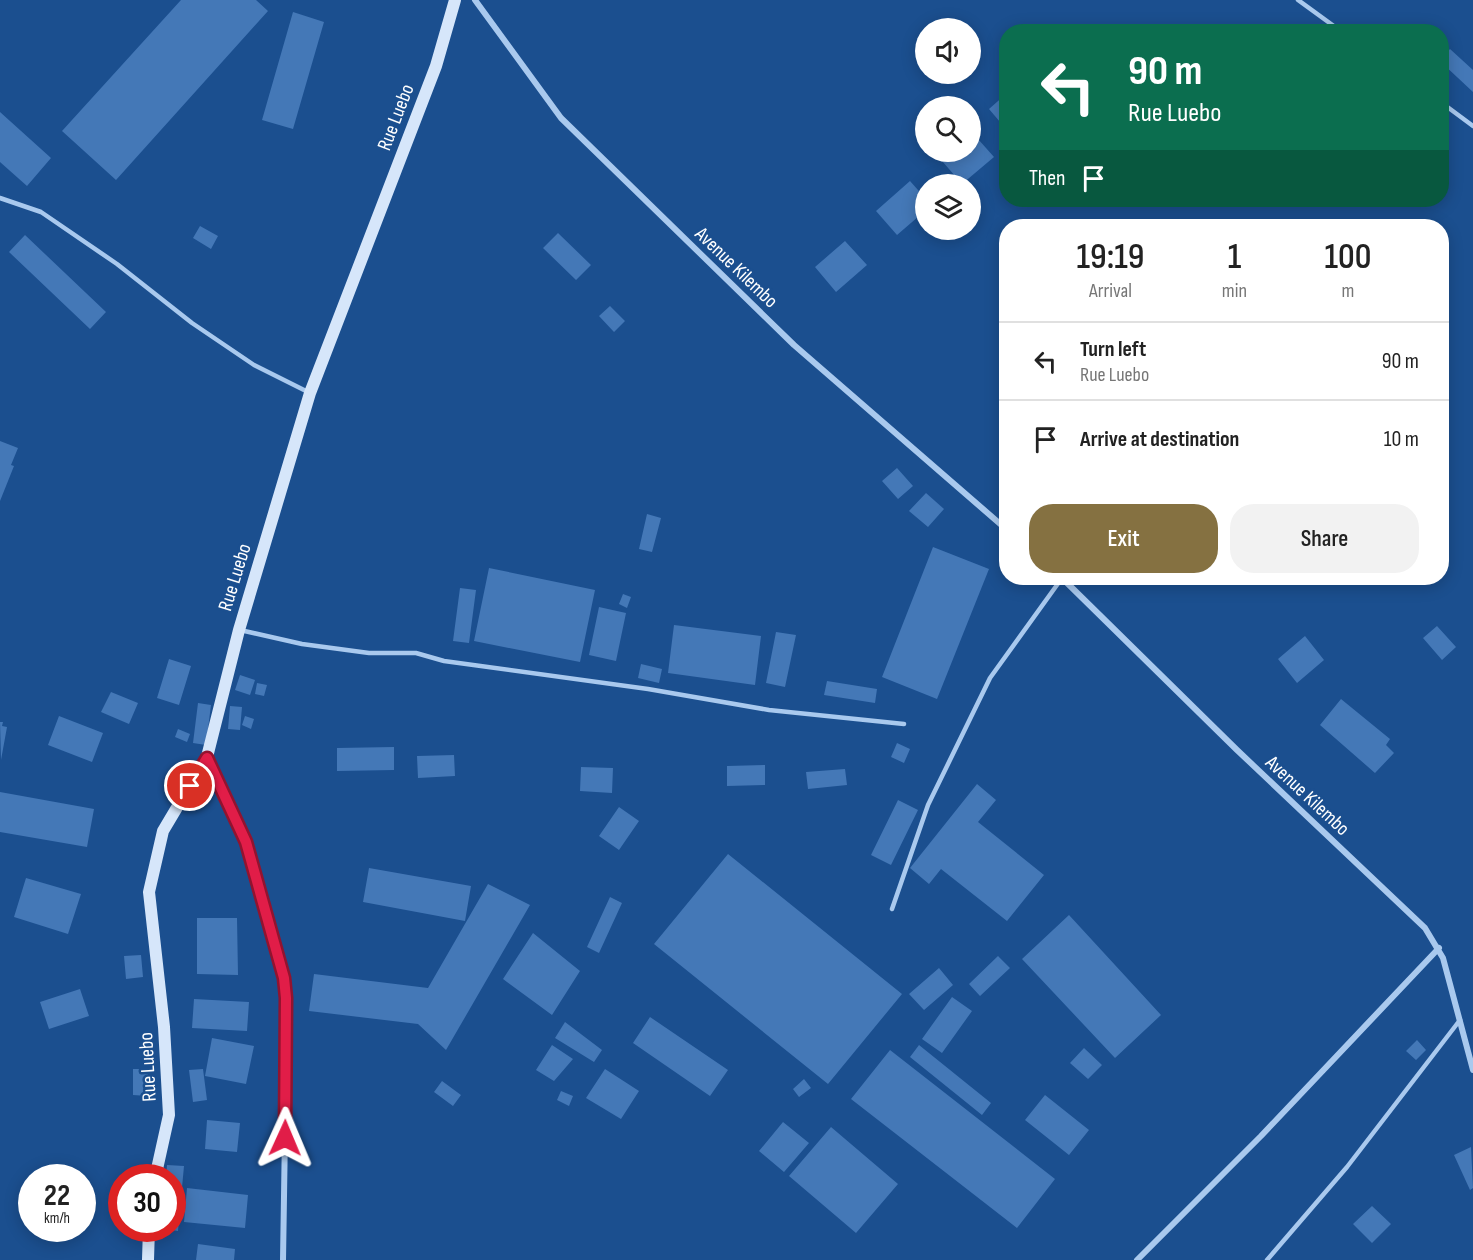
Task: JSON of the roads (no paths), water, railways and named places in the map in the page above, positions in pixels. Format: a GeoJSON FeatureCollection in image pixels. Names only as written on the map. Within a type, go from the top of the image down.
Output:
{"type":"FeatureCollection","features":[{"type":"Feature","properties":{"kind":"street","name":"Rue Luebo"},"geometry":{"type":"LineString","coordinates":[[158,1164],[169,1115],[164,1027],[149,892],[163,831],[207,758],[239,630],[310,393],[436,66],[455,0]]}},
{"type":"Feature","properties":{"kind":"street","name":"Avenue Kilembo"},"geometry":{"type":"LineString","coordinates":[[475,0],[561,118],[794,345],[999,523]]}},
{"type":"Feature","properties":{"kind":"street","name":"Avenue Kilembo"},"geometry":{"type":"LineString","coordinates":[[1069,585],[1237,750],[1425,928],[1439,948],[1447,970],[1473,1070]]}},
{"type":"Feature","properties":{"kind":"street"},"geometry":{"type":"LineString","coordinates":[[207,758],[246,842],[284,978],[286,1069],[283,1260]]}},
{"type":"Feature","properties":{"kind":"street"},"geometry":{"type":"LineString","coordinates":[[1137,1260],[1261,1136],[1439,948]]}},
{"type":"Feature","properties":{"kind":"street"},"geometry":{"type":"LineString","coordinates":[[148,1260],[149,1242]]}},
{"type":"Feature","properties":{"kind":"lane"},"geometry":{"type":"LineString","coordinates":[[1298,0],[1331,24]]}},
{"type":"Feature","properties":{"kind":"lane"},"geometry":{"type":"LineString","coordinates":[[1449,108],[1473,126]]}},
{"type":"Feature","properties":{"kind":"lane"},"geometry":{"type":"LineString","coordinates":[[0,198],[41,212],[117,264],[192,323],[254,365],[310,393]]}},
{"type":"Feature","properties":{"kind":"lane"},"geometry":{"type":"LineString","coordinates":[[892,909],[928,805],[990,678],[1057,585]]}},
{"type":"Feature","properties":{"kind":"lane"},"geometry":{"type":"LineString","coordinates":[[239,630],[302,644],[369,653],[416,652],[466,665],[648,689],[769,710],[904,724]]}},
{"type":"Feature","properties":{"kind":"lane"},"geometry":{"type":"LineString","coordinates":[[1267,1260],[1347,1167],[1460,1020]]}}]}
